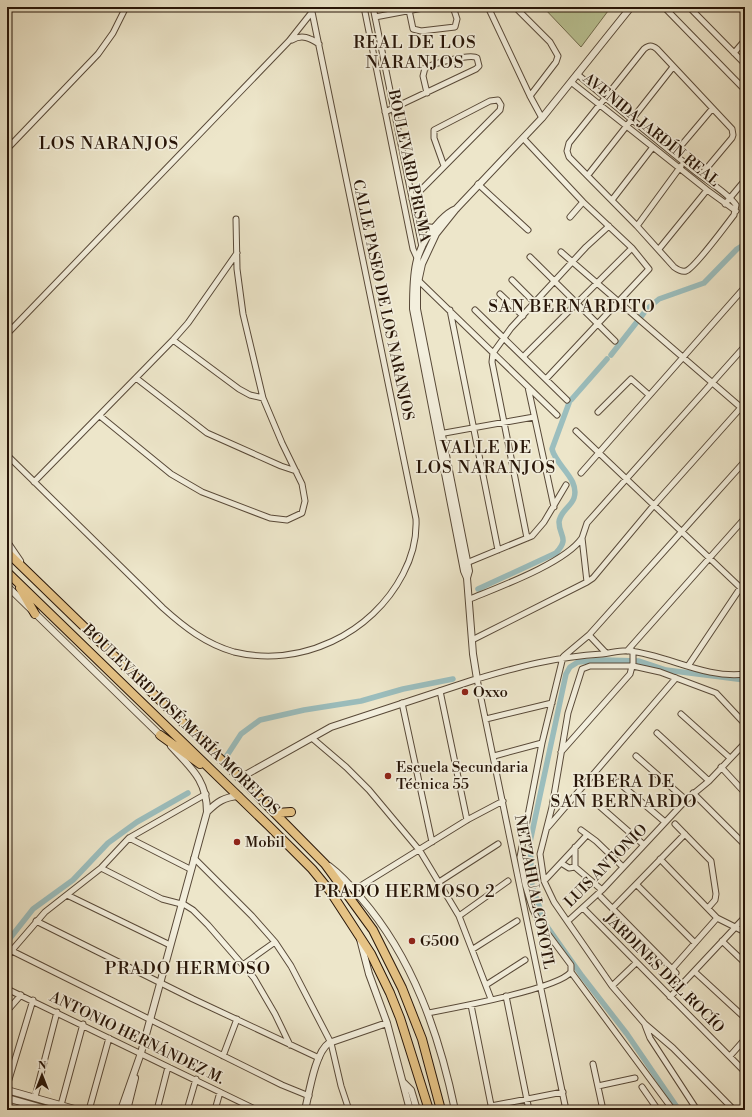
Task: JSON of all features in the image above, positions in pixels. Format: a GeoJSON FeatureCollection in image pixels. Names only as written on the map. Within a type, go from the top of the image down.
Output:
{"type":"FeatureCollection","features":[{"type":"Feature","properties":{"kind":"main road","name":"BOULEVARD JOSÉ MARÍA MORELOS"},"geometry":{"type":"LineString","coordinates":[[7,552],[276,813],[325,864],[373,930],[402,988],[422,1039],[441,1110]]}},
{"type":"Feature","properties":{"kind":"main road","name":"BOULEVARD JOSÉ MARÍA MORELOS"},"geometry":{"type":"LineString","coordinates":[[7,572],[223,781],[320,879],[344,911],[378,967],[400,1018],[429,1110]]}},
{"type":"Feature","properties":{"kind":"main road"},"geometry":{"type":"LineString","coordinates":[[14,579],[35,614]]}},
{"type":"Feature","properties":{"kind":"main road"},"geometry":{"type":"LineString","coordinates":[[160,735],[223,781]]}},
{"type":"Feature","properties":{"kind":"main road"},"geometry":{"type":"LineString","coordinates":[[276,813],[291,812]]}},
{"type":"Feature","properties":{"kind":"street"},"geometry":{"type":"LineString","coordinates":[[7,149],[98,54],[113,33],[126,7]]}},
{"type":"Feature","properties":{"kind":"street","name":"BOULEVARD PRISMA"},"geometry":{"type":"LineString","coordinates":[[364,7],[412,249],[422,264],[418,280],[417,309],[439,434]]}},
{"type":"Feature","properties":{"kind":"street","name":"BOULEVARD PRISMA"},"geometry":{"type":"LineString","coordinates":[[373,7],[418,222],[421,245],[425,254]]}},
{"type":"Feature","properties":{"kind":"street"},"geometry":{"type":"LineString","coordinates":[[375,17],[428,7]]}},
{"type":"Feature","properties":{"kind":"street"},"geometry":{"type":"LineString","coordinates":[[409,10],[413,29],[421,31],[454,27],[457,19],[453,7]]}},
{"type":"Feature","properties":{"kind":"street"},"geometry":{"type":"LineString","coordinates":[[488,7],[542,118]]}},
{"type":"Feature","properties":{"kind":"street"},"geometry":{"type":"LineString","coordinates":[[515,7],[550,42],[558,56],[556,62],[530,96]]}},
{"type":"Feature","properties":{"kind":"street"},"geometry":{"type":"LineString","coordinates":[[422,264],[425,254],[432,241],[456,209],[542,118],[631,7]]}},
{"type":"Feature","properties":{"kind":"street"},"geometry":{"type":"LineString","coordinates":[[664,7],[745,90]]}},
{"type":"Feature","properties":{"kind":"street"},"geometry":{"type":"LineString","coordinates":[[689,7],[745,64]]}},
{"type":"Feature","properties":{"kind":"street"},"geometry":{"type":"LineString","coordinates":[[7,334],[289,41],[312,9]]}},
{"type":"Feature","properties":{"kind":"street","name":"CALLE PASEO DE LOS NARANJOS"},"geometry":{"type":"LineString","coordinates":[[7,455],[184,626],[217,646],[235,652],[276,655],[297,653],[315,649],[356,629],[372,617],[387,600],[399,582],[415,546],[416,520],[329,101],[312,9]]}},
{"type":"Feature","properties":{"kind":"street"},"geometry":{"type":"LineString","coordinates":[[289,41],[297,37],[306,37],[319,44]]}},
{"type":"Feature","properties":{"kind":"street"},"geometry":{"type":"LineString","coordinates":[[734,53],[745,40]]}},
{"type":"Feature","properties":{"kind":"street"},"geometry":{"type":"LineString","coordinates":[[700,176],[733,134],[732,129],[657,49],[648,46],[569,143],[566,151],[569,156],[637,226],[674,267],[681,271],[685,271],[694,265],[736,209]]}},
{"type":"Feature","properties":{"kind":"street"},"geometry":{"type":"LineString","coordinates":[[385,112],[427,94],[476,70],[480,66],[477,58],[471,56],[425,68],[423,76],[427,94]]}},
{"type":"Feature","properties":{"kind":"street"},"geometry":{"type":"LineString","coordinates":[[588,175],[673,67]]}},
{"type":"Feature","properties":{"kind":"street","name":"AVENIDA JARDÍN REAL"},"geometry":{"type":"LineString","coordinates":[[577,74],[700,176],[730,198],[736,209]]}},
{"type":"Feature","properties":{"kind":"street","name":"AVENIDA JARDÍN REAL"},"geometry":{"type":"LineString","coordinates":[[571,82],[725,204],[736,209]]}},
{"type":"Feature","properties":{"kind":"street"},"geometry":{"type":"LineString","coordinates":[[412,199],[500,110],[501,105],[498,100],[490,101],[434,130],[434,138],[444,166]]}},
{"type":"Feature","properties":{"kind":"street"},"geometry":{"type":"LineString","coordinates":[[674,154],[712,109]]}},
{"type":"Feature","properties":{"kind":"street"},"geometry":{"type":"LineString","coordinates":[[523,138],[583,202],[632,248],[649,269],[546,379]]}},
{"type":"Feature","properties":{"kind":"street"},"geometry":{"type":"LineString","coordinates":[[612,200],[653,146]]}},
{"type":"Feature","properties":{"kind":"street"},"geometry":{"type":"LineString","coordinates":[[637,226],[684,162]]}},
{"type":"Feature","properties":{"kind":"street"},"geometry":{"type":"LineString","coordinates":[[725,204],[745,180]]}},
{"type":"Feature","properties":{"kind":"street"},"geometry":{"type":"LineString","coordinates":[[478,184],[528,230]]}},
{"type":"Feature","properties":{"kind":"street"},"geometry":{"type":"LineString","coordinates":[[659,250],[707,190]]}},
{"type":"Feature","properties":{"kind":"street"},"geometry":{"type":"LineString","coordinates":[[570,218],[583,202]]}},
{"type":"Feature","properties":{"kind":"street"},"geometry":{"type":"LineString","coordinates":[[417,258],[421,245],[434,228],[450,211],[456,209]]}},
{"type":"Feature","properties":{"kind":"street"},"geometry":{"type":"LineString","coordinates":[[100,416],[171,474],[186,483],[270,518],[287,520],[302,513],[306,501],[302,484],[282,443],[263,398],[239,295],[236,219]]}},
{"type":"Feature","properties":{"kind":"street"},"geometry":{"type":"LineString","coordinates":[[418,222],[425,227],[434,228]]}},
{"type":"Feature","properties":{"kind":"street"},"geometry":{"type":"LineString","coordinates":[[527,538],[492,362],[493,353],[504,337],[523,316],[573,264],[586,248],[609,226]]}},
{"type":"Feature","properties":{"kind":"street"},"geometry":{"type":"LineString","coordinates":[[523,357],[632,248]]}},
{"type":"Feature","properties":{"kind":"street"},"geometry":{"type":"LineString","coordinates":[[472,640],[587,582],[654,505],[744,408],[596,284],[561,252]]}},
{"type":"Feature","properties":{"kind":"street"},"geometry":{"type":"LineString","coordinates":[[34,482],[173,340],[188,322],[237,253]]}},
{"type":"Feature","properties":{"kind":"street"},"geometry":{"type":"LineString","coordinates":[[530,257],[614,341]]}},
{"type":"Feature","properties":{"kind":"street","name":"BOULEVARD PRISMA"},"geometry":{"type":"LineString","coordinates":[[417,258],[412,309],[465,564],[470,599],[472,640],[477,679]]}},
{"type":"Feature","properties":{"kind":"street"},"geometry":{"type":"LineString","coordinates":[[418,280],[557,415]]}},
{"type":"Feature","properties":{"kind":"street"},"geometry":{"type":"LineString","coordinates":[[512,280],[535,303]]}},
{"type":"Feature","properties":{"kind":"street"},"geometry":{"type":"LineString","coordinates":[[581,473],[745,287]]}},
{"type":"Feature","properties":{"kind":"street"},"geometry":{"type":"LineString","coordinates":[[500,294],[523,316]]}},
{"type":"Feature","properties":{"kind":"street"},"geometry":{"type":"LineString","coordinates":[[450,310],[472,427],[498,550]]}},
{"type":"Feature","properties":{"kind":"street"},"geometry":{"type":"LineString","coordinates":[[476,310],[567,400]]}},
{"type":"Feature","properties":{"kind":"street"},"geometry":{"type":"LineString","coordinates":[[173,340],[228,382],[250,395],[263,398]]}},
{"type":"Feature","properties":{"kind":"street"},"geometry":{"type":"LineString","coordinates":[[470,599],[560,557],[577,546],[582,538],[586,523],[745,346]]}},
{"type":"Feature","properties":{"kind":"street"},"geometry":{"type":"LineString","coordinates":[[136,378],[207,432],[280,466],[296,471]]}},
{"type":"Feature","properties":{"kind":"street"},"geometry":{"type":"LineString","coordinates":[[598,412],[631,379],[649,395]]}},
{"type":"Feature","properties":{"kind":"street"},"geometry":{"type":"LineString","coordinates":[[528,387],[554,507]]}},
{"type":"Feature","properties":{"kind":"street"},"geometry":{"type":"LineString","coordinates":[[439,434],[534,416]]}},
{"type":"Feature","properties":{"kind":"street"},"geometry":{"type":"LineString","coordinates":[[576,431],[627,478],[681,533],[745,592]]}},
{"type":"Feature","properties":{"kind":"street"},"geometry":{"type":"LineString","coordinates":[[673,1110],[571,972],[571,965],[539,922],[533,910],[521,866],[523,838],[542,744],[563,657],[590,635],[745,461]]}},
{"type":"Feature","properties":{"kind":"street"},"geometry":{"type":"LineString","coordinates":[[465,564],[527,538],[540,528],[566,485]]}},
{"type":"Feature","properties":{"kind":"street"},"geometry":{"type":"LineString","coordinates":[[627,650],[745,518]]}},
{"type":"Feature","properties":{"kind":"street"},"geometry":{"type":"LineString","coordinates":[[582,538],[587,582]]}},
{"type":"Feature","properties":{"kind":"street"},"geometry":{"type":"LineString","coordinates":[[7,542],[25,569]]}},
{"type":"Feature","properties":{"kind":"street"},"geometry":{"type":"LineString","coordinates":[[688,666],[745,581]]}},
{"type":"Feature","properties":{"kind":"street","name":"BOULEVARD JOSÉ MARÍA MORELOS"},"geometry":{"type":"LineString","coordinates":[[7,586],[193,769],[206,794],[206,812],[135,1072]]}},
{"type":"Feature","properties":{"kind":"street"},"geometry":{"type":"LineString","coordinates":[[590,635],[606,653]]}},
{"type":"Feature","properties":{"kind":"street"},"geometry":{"type":"LineString","coordinates":[[240,778],[312,738],[352,719],[477,679],[518,667],[563,657],[627,650],[725,674],[745,674]]}},
{"type":"Feature","properties":{"kind":"street"},"geometry":{"type":"LineString","coordinates":[[561,753],[623,683],[632,666],[633,651]]}},
{"type":"Feature","properties":{"kind":"street"},"geometry":{"type":"LineString","coordinates":[[734,1110],[668,1044],[645,1024],[612,986],[568,920],[554,902],[544,880],[540,854],[547,828],[568,713],[582,669],[590,666],[632,666],[644,668],[702,686],[716,693],[745,724]]}},
{"type":"Feature","properties":{"kind":"street"},"geometry":{"type":"LineString","coordinates":[[547,828],[676,678]]}},
{"type":"Feature","properties":{"kind":"street","name":"NETZAHUALCOYOTL"},"geometry":{"type":"LineString","coordinates":[[477,679],[566,1110]]}},
{"type":"Feature","properties":{"kind":"street"},"geometry":{"type":"LineString","coordinates":[[440,691],[467,820]]}},
{"type":"Feature","properties":{"kind":"street"},"geometry":{"type":"LineString","coordinates":[[402,703],[432,842]]}},
{"type":"Feature","properties":{"kind":"street"},"geometry":{"type":"LineString","coordinates":[[486,719],[552,703]]}},
{"type":"Feature","properties":{"kind":"street"},"geometry":{"type":"LineString","coordinates":[[681,714],[730,758]]}},
{"type":"Feature","properties":{"kind":"street"},"geometry":{"type":"LineString","coordinates":[[657,733],[708,781]]}},
{"type":"Feature","properties":{"kind":"street"},"geometry":{"type":"LineString","coordinates":[[312,738],[346,767],[369,790],[420,851],[460,916],[491,999]]}},
{"type":"Feature","properties":{"kind":"street","name":"LUIS ANTONIO"},"geometry":{"type":"LineString","coordinates":[[568,920],[602,890],[686,800],[708,781],[745,743]]}},
{"type":"Feature","properties":{"kind":"street"},"geometry":{"type":"LineString","coordinates":[[494,756],[542,744]]}},
{"type":"Feature","properties":{"kind":"street"},"geometry":{"type":"LineString","coordinates":[[636,756],[686,800]]}},
{"type":"Feature","properties":{"kind":"street"},"geometry":{"type":"LineString","coordinates":[[721,767],[745,793]]}},
{"type":"Feature","properties":{"kind":"street"},"geometry":{"type":"LineString","coordinates":[[618,782],[665,822]]}},
{"type":"Feature","properties":{"kind":"street"},"geometry":{"type":"LineString","coordinates":[[693,793],[745,845]]}},
{"type":"Feature","properties":{"kind":"street"},"geometry":{"type":"LineString","coordinates":[[7,956],[36,921],[101,868],[129,838],[206,794]]}},
{"type":"Feature","properties":{"kind":"street"},"geometry":{"type":"LineString","coordinates":[[206,812],[217,802],[226,797],[238,796]]}},
{"type":"Feature","properties":{"kind":"street"},"geometry":{"type":"LineString","coordinates":[[354,890],[420,851],[467,820],[503,801]]}},
{"type":"Feature","properties":{"kind":"street"},"geometry":{"type":"LineString","coordinates":[[596,803],[644,845]]}},
{"type":"Feature","properties":{"kind":"street"},"geometry":{"type":"LineString","coordinates":[[676,824],[708,856],[713,865],[716,894],[715,900],[708,908]]}},
{"type":"Feature","properties":{"kind":"street"},"geometry":{"type":"LineString","coordinates":[[581,830],[623,867]]}},
{"type":"Feature","properties":{"kind":"street"},"geometry":{"type":"LineString","coordinates":[[613,908],[685,834]]}},
{"type":"Feature","properties":{"kind":"street"},"geometry":{"type":"LineString","coordinates":[[544,880],[588,835]]}},
{"type":"Feature","properties":{"kind":"street"},"geometry":{"type":"LineString","coordinates":[[129,838],[190,869]]}},
{"type":"Feature","properties":{"kind":"street"},"geometry":{"type":"LineString","coordinates":[[440,882],[498,844]]}},
{"type":"Feature","properties":{"kind":"street"},"geometry":{"type":"LineString","coordinates":[[575,847],[575,867],[602,890]]}},
{"type":"Feature","properties":{"kind":"street"},"geometry":{"type":"LineString","coordinates":[[194,858],[226,889],[275,942],[301,983],[331,1043],[341,1086],[349,1110]]}},
{"type":"Feature","properties":{"kind":"street"},"geometry":{"type":"LineString","coordinates":[[660,859],[717,918],[726,924],[735,926],[745,932]]}},
{"type":"Feature","properties":{"kind":"street"},"geometry":{"type":"LineString","coordinates":[[562,863],[569,868],[575,867]]}},
{"type":"Feature","properties":{"kind":"street"},"geometry":{"type":"LineString","coordinates":[[325,864],[339,874],[387,930],[404,960],[428,1013],[447,1074],[455,1110]]}},
{"type":"Feature","properties":{"kind":"street"},"geometry":{"type":"LineString","coordinates":[[101,868],[162,899],[193,910],[244,964],[264,995],[290,1045]]}},
{"type":"Feature","properties":{"kind":"street"},"geometry":{"type":"LineString","coordinates":[[460,916],[508,881]]}},
{"type":"Feature","properties":{"kind":"street"},"geometry":{"type":"LineString","coordinates":[[637,885],[695,943]]}},
{"type":"Feature","properties":{"kind":"street"},"geometry":{"type":"LineString","coordinates":[[67,895],[170,945]]}},
{"type":"Feature","properties":{"kind":"street"},"geometry":{"type":"LineString","coordinates":[[601,897],[676,973]]}},
{"type":"Feature","properties":{"kind":"street","name":"JARDINES DEL ROCÍO"},"geometry":{"type":"LineString","coordinates":[[583,908],[745,1072]]}},
{"type":"Feature","properties":{"kind":"street"},"geometry":{"type":"LineString","coordinates":[[670,997],[745,917]]}},
{"type":"Feature","properties":{"kind":"street"},"geometry":{"type":"LineString","coordinates":[[672,969],[717,918]]}},
{"type":"Feature","properties":{"kind":"street"},"geometry":{"type":"LineString","coordinates":[[36,921],[159,982],[319,1058]]}},
{"type":"Feature","properties":{"kind":"street"},"geometry":{"type":"LineString","coordinates":[[473,949],[517,922]]}},
{"type":"Feature","properties":{"kind":"street"},"geometry":{"type":"LineString","coordinates":[[359,936],[369,974],[387,1023],[410,1110]]}},
{"type":"Feature","properties":{"kind":"street"},"geometry":{"type":"LineString","coordinates":[[722,941],[745,963]]}},
{"type":"Feature","properties":{"kind":"street"},"geometry":{"type":"LineString","coordinates":[[244,964],[275,942]]}},
{"type":"Feature","properties":{"kind":"street"},"geometry":{"type":"LineString","coordinates":[[12,951],[282,1085],[309,1096]]}},
{"type":"Feature","properties":{"kind":"street"},"geometry":{"type":"LineString","coordinates":[[486,985],[525,960]]}},
{"type":"Feature","properties":{"kind":"street"},"geometry":{"type":"LineString","coordinates":[[612,986],[636,963]]}},
{"type":"Feature","properties":{"kind":"street"},"geometry":{"type":"LineString","coordinates":[[428,1013],[471,1005],[540,988],[571,972]]}},
{"type":"Feature","properties":{"kind":"street"},"geometry":{"type":"LineString","coordinates":[[695,972],[745,1018]]}},
{"type":"Feature","properties":{"kind":"street","name":"ANTONIO HERNÁNDEZ M."},"geometry":{"type":"LineString","coordinates":[[7,989],[83,1024],[196,1080],[220,1092],[246,1108],[257,1110]]}},
{"type":"Feature","properties":{"kind":"street"},"geometry":{"type":"LineString","coordinates":[[7,1011],[21,995]]}},
{"type":"Feature","properties":{"kind":"street"},"geometry":{"type":"LineString","coordinates":[[506,996],[529,1110]]}},
{"type":"Feature","properties":{"kind":"street"},"geometry":{"type":"LineString","coordinates":[[7,1086],[33,1000]]}},
{"type":"Feature","properties":{"kind":"street"},"geometry":{"type":"LineString","coordinates":[[471,1005],[492,1108],[563,1092]]}},
{"type":"Feature","properties":{"kind":"street"},"geometry":{"type":"LineString","coordinates":[[35,1097],[57,1012]]}},
{"type":"Feature","properties":{"kind":"street"},"geometry":{"type":"LineString","coordinates":[[223,1056],[237,1019]]}},
{"type":"Feature","properties":{"kind":"street"},"geometry":{"type":"LineString","coordinates":[[305,1110],[319,1058],[324,1047],[331,1043],[387,1023]]}},
{"type":"Feature","properties":{"kind":"street"},"geometry":{"type":"LineString","coordinates":[[61,1105],[83,1024]]}},
{"type":"Feature","properties":{"kind":"street"},"geometry":{"type":"LineString","coordinates":[[645,1024],[650,1038],[697,1110]]}},
{"type":"Feature","properties":{"kind":"street"},"geometry":{"type":"LineString","coordinates":[[90,1110],[109,1038]]}},
{"type":"Feature","properties":{"kind":"street"},"geometry":{"type":"LineString","coordinates":[[730,1056],[745,1039]]}},
{"type":"Feature","properties":{"kind":"street"},"geometry":{"type":"LineString","coordinates":[[593,1064],[603,1110]]}},
{"type":"Feature","properties":{"kind":"street"},"geometry":{"type":"LineString","coordinates":[[157,1110],[168,1067]]}},
{"type":"Feature","properties":{"kind":"street"},"geometry":{"type":"LineString","coordinates":[[121,1110],[131,1079],[135,1072]]}},
{"type":"Feature","properties":{"kind":"street"},"geometry":{"type":"LineString","coordinates":[[128,1110],[135,1072]]}},
{"type":"Feature","properties":{"kind":"street"},"geometry":{"type":"LineString","coordinates":[[598,1086],[635,1078]]}},
{"type":"Feature","properties":{"kind":"street"},"geometry":{"type":"LineString","coordinates":[[187,1110],[196,1080]]}},
{"type":"Feature","properties":{"kind":"street"},"geometry":{"type":"LineString","coordinates":[[403,1082],[411,1090],[417,1110]]}},
{"type":"Feature","properties":{"kind":"street"},"geometry":{"type":"LineString","coordinates":[[642,1087],[655,1109]]}},
{"type":"Feature","properties":{"kind":"street"},"geometry":{"type":"LineString","coordinates":[[7,1090],[78,1110]]}},
{"type":"Feature","properties":{"kind":"street"},"geometry":{"type":"LineString","coordinates":[[215,1110],[220,1092]]}},
{"type":"Feature","properties":{"kind":"street"},"geometry":{"type":"LineString","coordinates":[[7,1098],[32,1108],[49,1110]]}},
{"type":"Feature","properties":{"kind":"green space"},"geometry":{"type":"Polygon","coordinates":[[[543,7],[604,7],[608,11],[581,47],[543,7]]]}},
{"type":"Feature","properties":{"kind":"waterway"},"geometry":{"type":"LineString","coordinates":[[611,355],[647,309],[659,299],[704,283],[737,249],[745,244]]}},
{"type":"Feature","properties":{"kind":"waterway"},"geometry":{"type":"LineString","coordinates":[[571,400],[607,359]]}},
{"type":"Feature","properties":{"kind":"waterway"},"geometry":{"type":"LineString","coordinates":[[478,589],[556,553],[562,544],[563,537],[559,527],[559,522],[561,515],[573,501],[575,491],[571,479],[554,455],[552,449],[569,403]]}},
{"type":"Feature","properties":{"kind":"waterway"},"geometry":{"type":"LineString","coordinates":[[679,1110],[627,1034],[582,976],[546,925],[532,886],[530,842],[566,674],[570,667],[578,662],[604,660],[639,661],[666,670],[745,680]]}},
{"type":"Feature","properties":{"kind":"waterway"},"geometry":{"type":"LineString","coordinates":[[226,757],[241,734],[260,720],[304,710],[361,701],[403,689],[453,679]]}},
{"type":"Feature","properties":{"kind":"waterway"},"geometry":{"type":"LineString","coordinates":[[7,942],[33,909],[73,880],[108,843],[137,822],[188,793]]}},
{"type":"Feature","properties":{"kind":"place","name":"Oxxo"},"geometry":{"type":"Point","coordinates":[465,692]}},
{"type":"Feature","properties":{"kind":"place","name":"Escuela Secundaria Técnica 55"},"geometry":{"type":"Point","coordinates":[388,776]}},
{"type":"Feature","properties":{"kind":"place","name":"Mobil"},"geometry":{"type":"Point","coordinates":[237,842]}},
{"type":"Feature","properties":{"kind":"place","name":"G500"},"geometry":{"type":"Point","coordinates":[412,941]}},
{"type":"Feature","properties":{"kind":"district","name":"REAL DE LOS NARANJOS"},"geometry":{"type":"Point","coordinates":[415,53]}},
{"type":"Feature","properties":{"kind":"district","name":"LOS NARANJOS"},"geometry":{"type":"Point","coordinates":[109,144]}},
{"type":"Feature","properties":{"kind":"district","name":"SAN BERNARDITO"},"geometry":{"type":"Point","coordinates":[572,307]}},
{"type":"Feature","properties":{"kind":"district","name":"VALLE DE LOS NARANJOS"},"geometry":{"type":"Point","coordinates":[486,458]}},
{"type":"Feature","properties":{"kind":"district","name":"RIBERA DE SAN BERNARDO"},"geometry":{"type":"Point","coordinates":[624,792]}},
{"type":"Feature","properties":{"kind":"district","name":"PRADO HERMOSO 2"},"geometry":{"type":"Point","coordinates":[405,892]}},
{"type":"Feature","properties":{"kind":"district","name":"PRADO HERMOSO"},"geometry":{"type":"Point","coordinates":[188,969]}}]}
